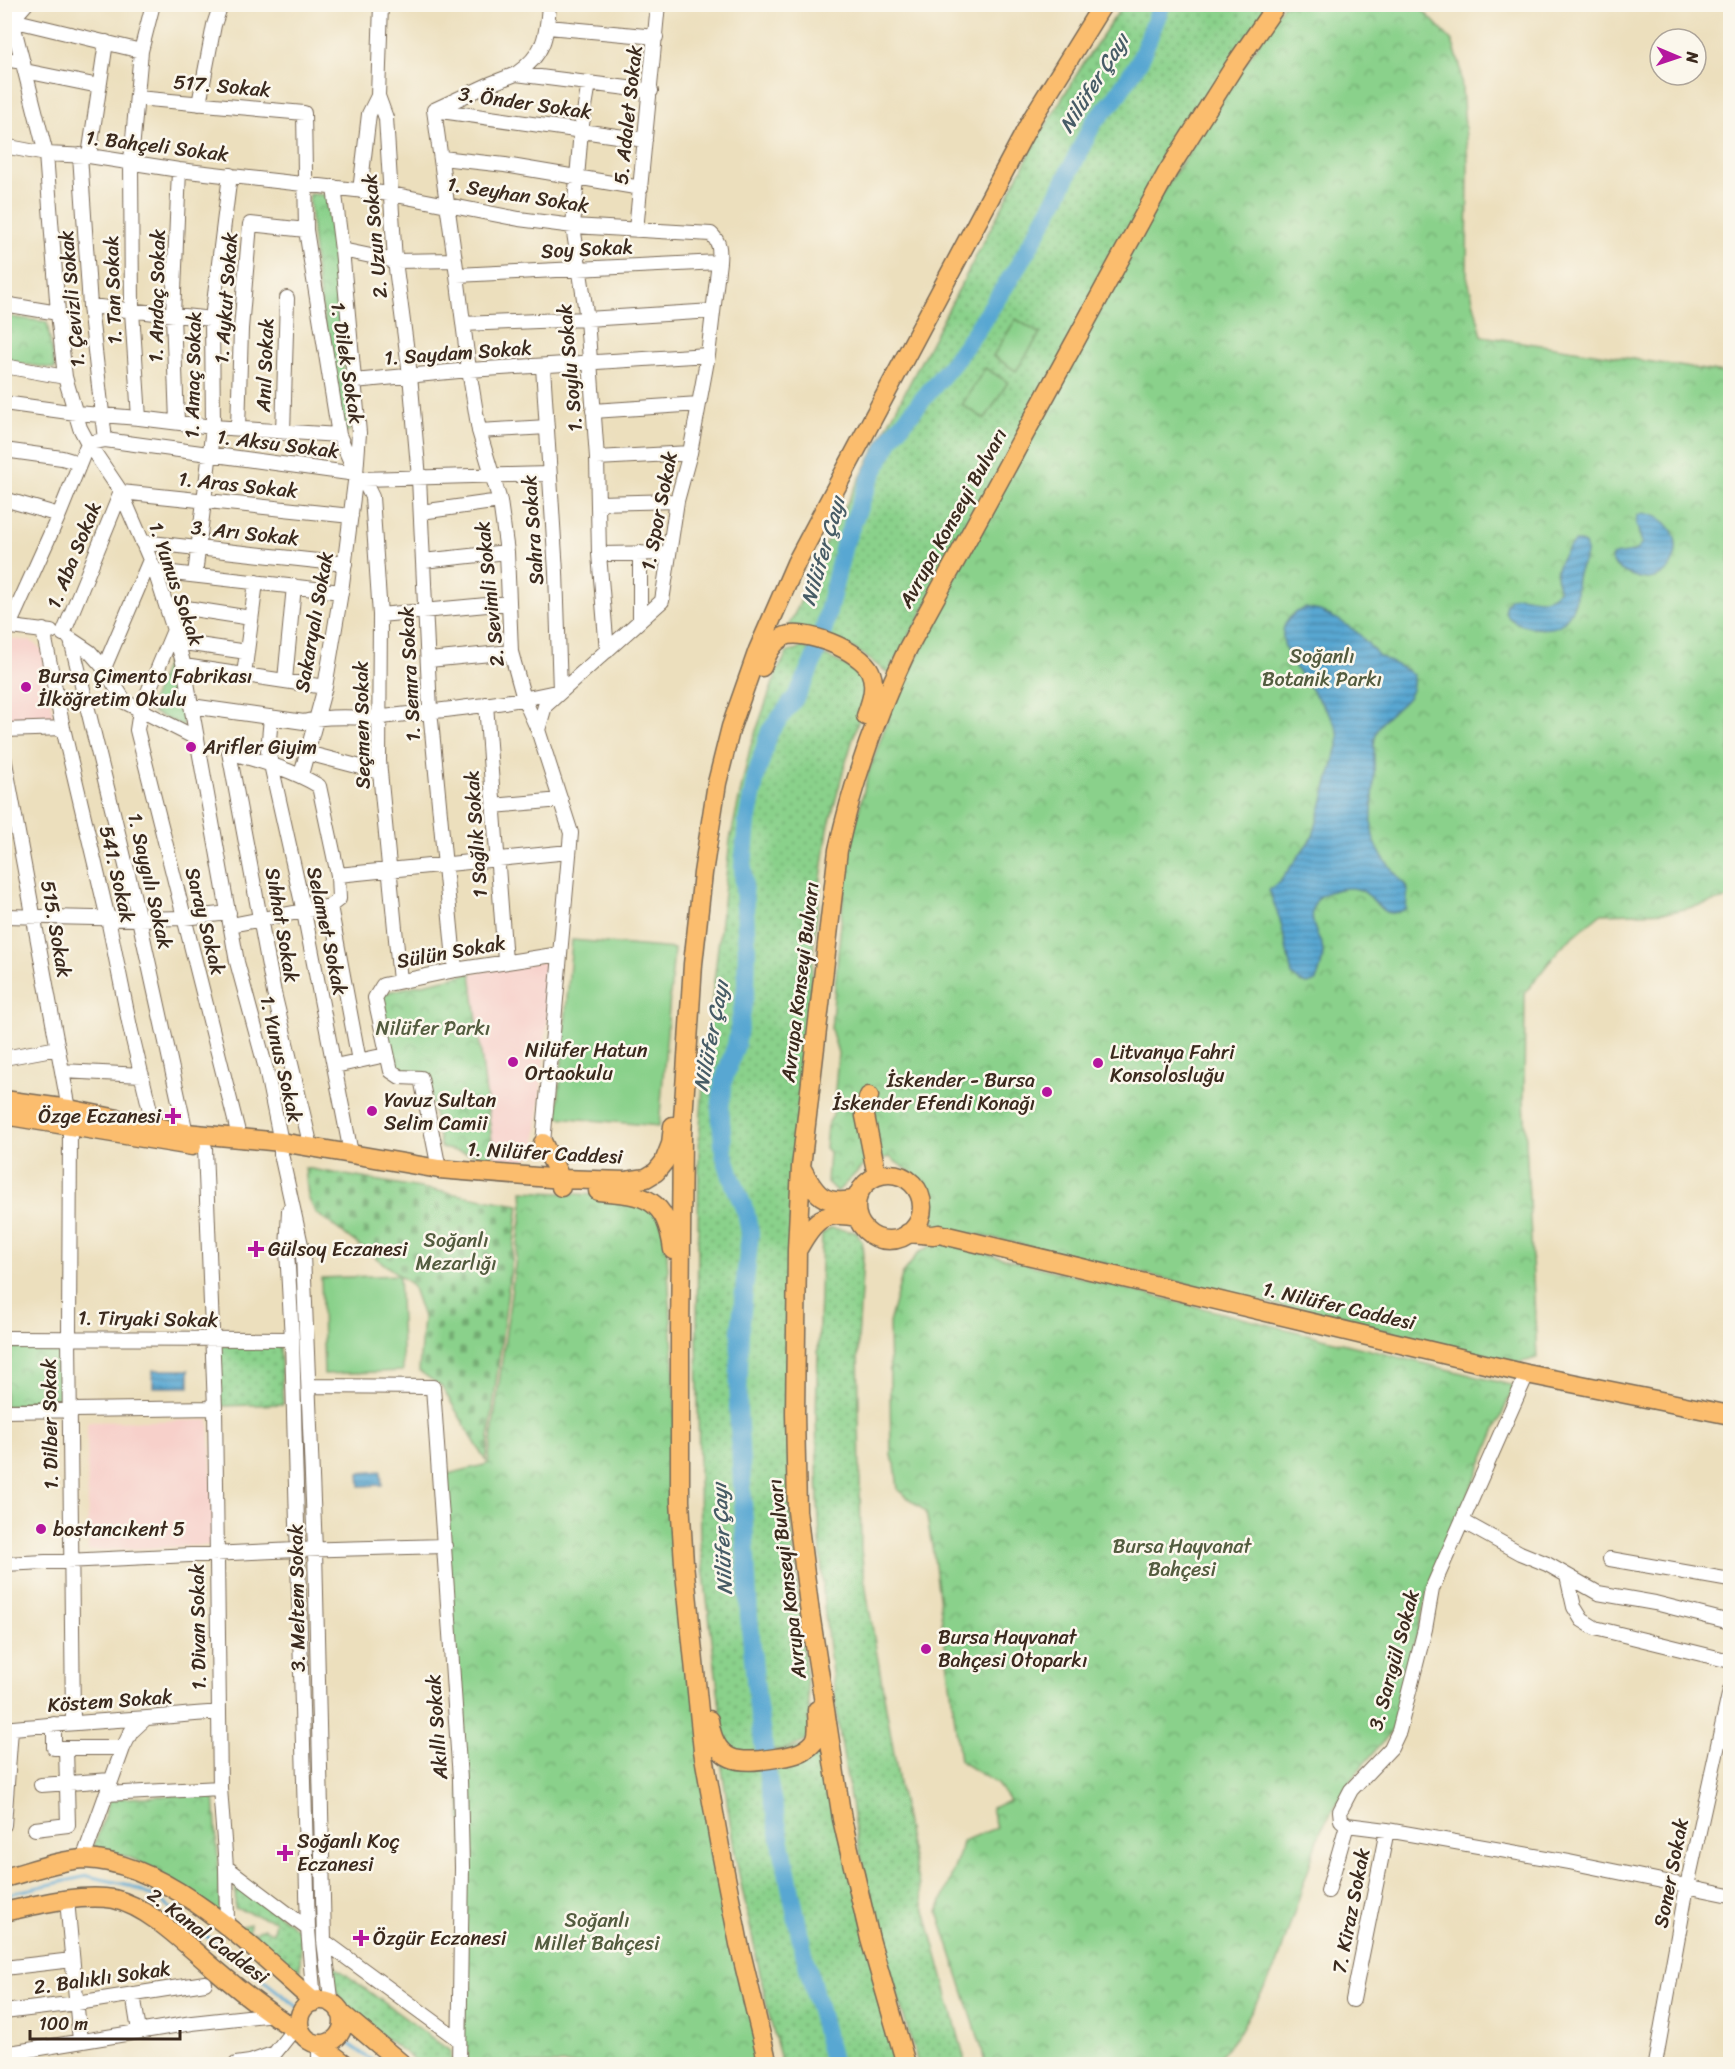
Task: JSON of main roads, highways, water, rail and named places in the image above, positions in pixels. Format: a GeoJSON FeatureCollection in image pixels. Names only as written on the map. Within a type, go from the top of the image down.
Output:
{"type":"FeatureCollection","features":[{"type":"Feature","properties":{"kind":"main road"},"geometry":{"type":"LineString","coordinates":[[768,2064],[724,1868],[705,1762],[684,1563],[680,1501],[682,1134],[693,964],[703,873],[717,783],[730,727],[758,650],[796,563],[1027,127],[1103,4]]}},
{"type":"Feature","properties":{"kind":"main road","name":"Avrupa Konseyi Bulvarı"},"geometry":{"type":"LineString","coordinates":[[906,2064],[870,1939],[842,1819],[810,1613],[797,1511],[795,1413],[797,1250],[801,1167],[838,850],[847,807],[870,736],[908,648],[1168,171],[1235,65],[1277,4]]}},
{"type":"Feature","properties":{"kind":"main road"},"geometry":{"type":"LineString","coordinates":[[703,873],[735,749],[769,649],[783,637],[795,634],[814,636],[856,656],[869,670],[873,696],[834,826],[826,877],[827,949]]}},
{"type":"Feature","properties":{"kind":"main road","name":"1. Nilüfer Caddesi"},"geometry":{"type":"LineString","coordinates":[[4,1114],[69,1117],[154,1127],[240,1140],[436,1179],[561,1184],[646,1178],[656,1172],[664,1162],[671,1144],[680,1013],[693,964]]}},
{"type":"Feature","properties":{"kind":"main road","name":"1. Nilüfer Caddesi"},"geometry":{"type":"LineString","coordinates":[[4,1100],[138,1138],[205,1148],[311,1147],[528,1182]]}},
{"type":"Feature","properties":{"kind":"main road"},"geometry":{"type":"LineString","coordinates":[[528,1182],[543,1143],[561,1184]]}},
{"type":"Feature","properties":{"kind":"main road"},"geometry":{"type":"LineString","coordinates":[[801,1167],[819,1196],[857,1208]]}},
{"type":"Feature","properties":{"kind":"main road"},"geometry":{"type":"LineString","coordinates":[[884,1175],[902,1177],[914,1186],[920,1196],[922,1206],[916,1226],[909,1233],[889,1240],[879,1239],[864,1229],[857,1208],[864,1185],[884,1175]]}},
{"type":"Feature","properties":{"kind":"main road","name":"1. Nilüfer Caddesi"},"geometry":{"type":"LineString","coordinates":[[561,1184],[640,1196],[653,1203],[664,1215],[671,1232],[680,1338]]}},
{"type":"Feature","properties":{"kind":"main road"},"geometry":{"type":"LineString","coordinates":[[797,1250],[809,1230],[821,1218],[857,1208]]}},
{"type":"Feature","properties":{"kind":"main road"},"geometry":{"type":"LineString","coordinates":[[920,1214],[939,1234]]}},
{"type":"Feature","properties":{"kind":"main road","name":"1. Nilüfer Caddesi"},"geometry":{"type":"LineString","coordinates":[[909,1233],[939,1234],[1527,1374],[1731,1415]]}},
{"type":"Feature","properties":{"kind":"main road"},"geometry":{"type":"LineString","coordinates":[[690,1621],[705,1691],[711,1735],[722,1753],[732,1759],[750,1762],[797,1755],[814,1742],[817,1732],[817,1716],[810,1613]]}},
{"type":"Feature","properties":{"kind":"main road","name":"2. Kanal Caddesi"},"geometry":{"type":"LineString","coordinates":[[4,1878],[83,1859],[123,1864],[161,1882],[227,1925],[314,2002]]}},
{"type":"Feature","properties":{"kind":"main road","name":"2. Kanal Caddesi"},"geometry":{"type":"LineString","coordinates":[[4,1912],[67,1900],[113,1899],[131,1905],[159,1923],[216,1971],[345,2064]]}},
{"type":"Feature","properties":{"kind":"main road"},"geometry":{"type":"LineString","coordinates":[[337,2009],[343,2023],[338,2036],[328,2043],[305,2036],[299,2026],[299,2019],[306,2006],[324,2001],[337,2009],[402,2064]]}},
{"type":"Feature","properties":{"kind":"main road"},"geometry":{"type":"LineString","coordinates":[[760,2064],[761,2038]]}},
{"type":"Feature","properties":{"kind":"water"},"geometry":{"type":"Polygon","coordinates":[[[1643,513],[1660,518],[1670,528],[1676,541],[1676,554],[1671,566],[1662,575],[1649,579],[1626,573],[1611,560],[1612,556],[1636,550],[1642,543],[1636,523],[1637,516],[1643,513]]]}},
{"type":"Feature","properties":{"kind":"water"},"geometry":{"type":"Polygon","coordinates":[[[1574,542],[1585,544],[1586,553],[1578,573],[1575,602],[1567,618],[1561,624],[1544,629],[1523,625],[1507,616],[1505,609],[1508,601],[1513,597],[1546,599],[1559,590],[1556,576],[1558,565],[1574,542]]]}},
{"type":"Feature","properties":{"kind":"water"},"geometry":{"type":"Polygon","coordinates":[[[1305,608],[1320,611],[1339,620],[1358,633],[1379,656],[1413,675],[1410,694],[1380,725],[1374,749],[1372,830],[1377,846],[1386,862],[1408,889],[1406,909],[1385,912],[1370,896],[1353,888],[1325,893],[1316,901],[1312,912],[1323,949],[1316,981],[1308,984],[1300,982],[1292,975],[1281,923],[1269,890],[1279,883],[1313,836],[1338,746],[1338,732],[1331,718],[1295,667],[1286,649],[1283,633],[1288,619],[1305,608]]]}},
{"type":"Feature","properties":{"kind":"water"},"geometry":{"type":"Polygon","coordinates":[[[153,1370],[189,1370],[189,1387],[153,1387],[153,1370]]]}},
{"type":"Feature","properties":{"kind":"water"},"geometry":{"type":"Polygon","coordinates":[[[381,1471],[382,1485],[360,1486],[359,1473],[381,1471]]]}},
{"type":"Feature","properties":{"kind":"waterway","name":"Nilüfer Çayı"},"geometry":{"type":"LineString","coordinates":[[833,2064],[802,1945],[769,1784],[757,1700],[749,1616],[738,1408],[740,1331],[750,1233],[746,1213],[724,1154],[720,1110],[723,1082],[736,1045],[746,988],[747,950],[743,867],[747,822],[756,776],[770,731],[795,698],[820,645],[844,545],[870,479],[893,435],[952,364],[1020,263],[1059,193],[1093,123],[1114,100],[1140,60],[1162,4]]}},
{"type":"Feature","properties":{"kind":"waterway"},"geometry":{"type":"LineString","coordinates":[[4,1895],[87,1876],[129,1885],[161,1901],[299,2008]]}},
{"type":"Feature","properties":{"kind":"waterway"},"geometry":{"type":"LineString","coordinates":[[343,2040],[377,2064]]}},
{"type":"Feature","properties":{"kind":"place","name":"Bursa Çimento Fabrikası İlköğretim Okulu"},"geometry":{"type":"Point","coordinates":[26,687]}},
{"type":"Feature","properties":{"kind":"place","name":"Arifler Giyim"},"geometry":{"type":"Point","coordinates":[191,747]}},
{"type":"Feature","properties":{"kind":"place","name":"Nilüfer Hatun Ortaokulu"},"geometry":{"type":"Point","coordinates":[513,1062]}},
{"type":"Feature","properties":{"kind":"place","name":"Litvanya Fahri Konsolosluğu"},"geometry":{"type":"Point","coordinates":[1098,1063]}},
{"type":"Feature","properties":{"kind":"place","name":"İskender - Bursa İskender Efendi Konağı"},"geometry":{"type":"Point","coordinates":[1047,1092]}},
{"type":"Feature","properties":{"kind":"place","name":"Yavuz Sultan Selim Camii"},"geometry":{"type":"Point","coordinates":[372,1111]}},
{"type":"Feature","properties":{"kind":"place","name":"Özge Eczanesi"},"geometry":{"type":"Point","coordinates":[173,1116]}},
{"type":"Feature","properties":{"kind":"place","name":"Gülsoy Eczanesi"},"geometry":{"type":"Point","coordinates":[256,1249]}},
{"type":"Feature","properties":{"kind":"place","name":"bostancıkent 5"},"geometry":{"type":"Point","coordinates":[41,1529]}},
{"type":"Feature","properties":{"kind":"place","name":"Bursa Hayvanat Bahçesi Otoparkı"},"geometry":{"type":"Point","coordinates":[926,1649]}},
{"type":"Feature","properties":{"kind":"place","name":"Soğanlı Koç Eczanesi"},"geometry":{"type":"Point","coordinates":[285,1853]}},
{"type":"Feature","properties":{"kind":"place","name":"Özgür Eczanesi"},"geometry":{"type":"Point","coordinates":[361,1938]}},
{"type":"Feature","properties":{"kind":"park label","name":"Soğanlı Botanik Parkı"},"geometry":{"type":"Point","coordinates":[1322,668]}},
{"type":"Feature","properties":{"kind":"park label","name":"Nilüfer Parkı"},"geometry":{"type":"Point","coordinates":[433,1028]}},
{"type":"Feature","properties":{"kind":"park label","name":"Soğanlı Mezarlığı"},"geometry":{"type":"Point","coordinates":[456,1252]}},
{"type":"Feature","properties":{"kind":"park label","name":"Bursa Hayvanat Bahçesi"},"geometry":{"type":"Point","coordinates":[1182,1558]}},
{"type":"Feature","properties":{"kind":"park label","name":"Soğanlı Millet Bahçesi"},"geometry":{"type":"Point","coordinates":[597,1932]}}]}
